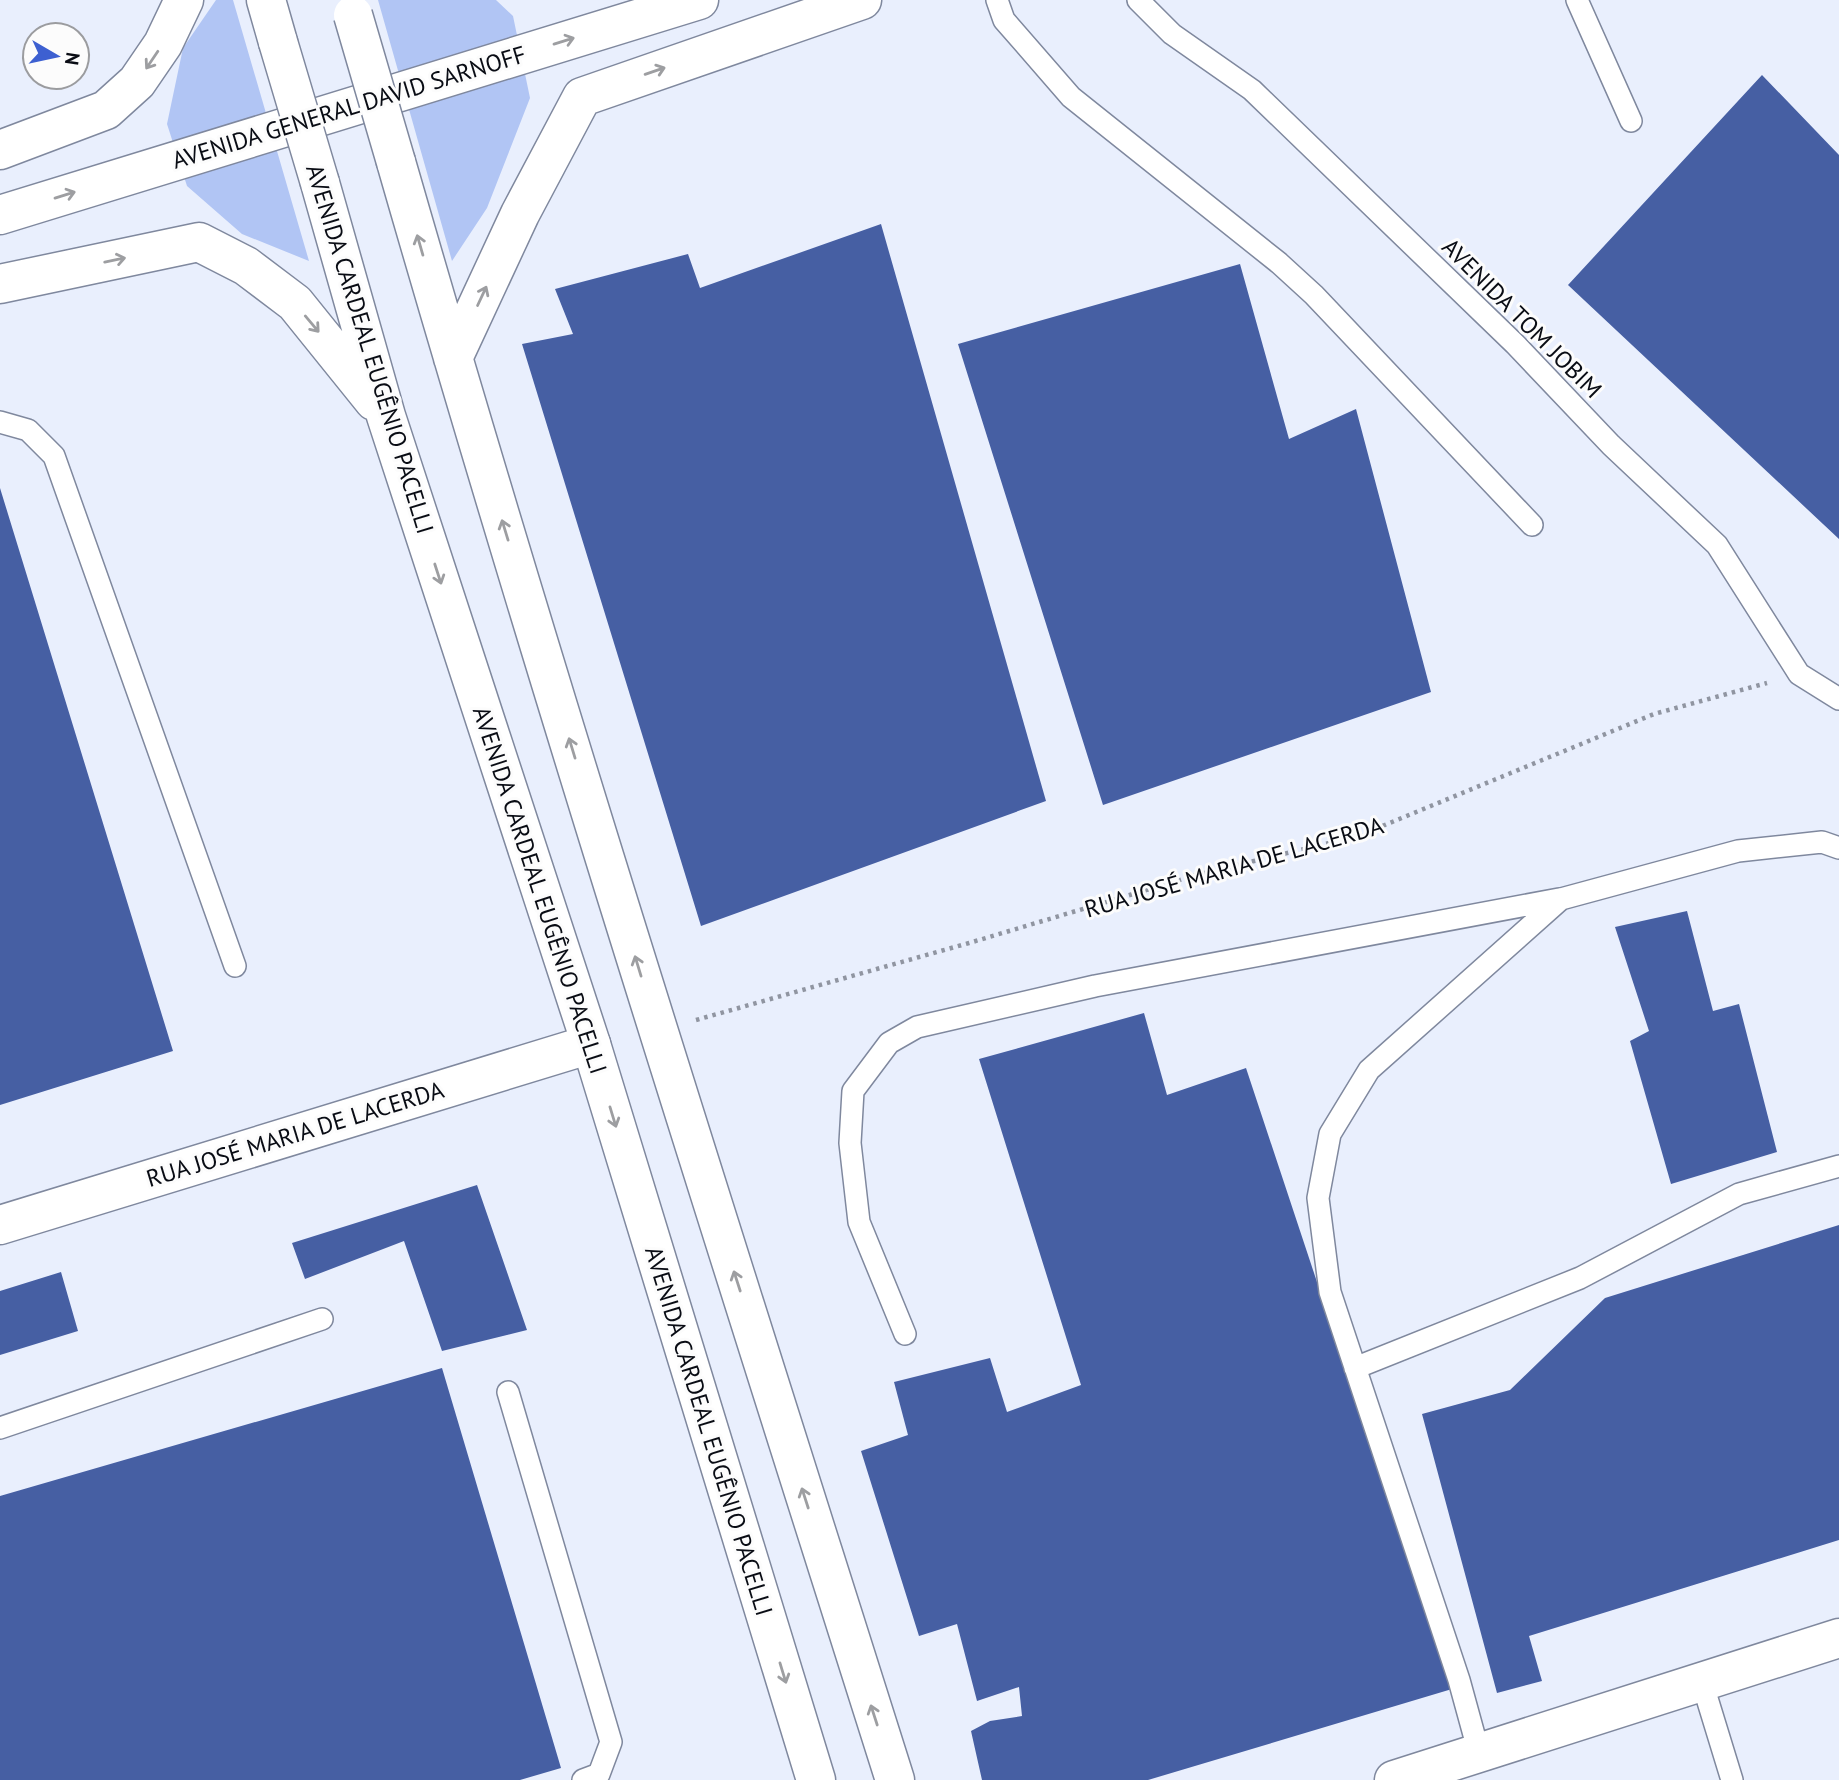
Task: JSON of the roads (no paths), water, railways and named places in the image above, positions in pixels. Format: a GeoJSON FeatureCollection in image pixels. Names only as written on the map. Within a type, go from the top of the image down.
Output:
{"type":"FeatureCollection","features":[{"type":"Feature","properties":{"kind":"main road"},"geometry":{"type":"LineString","coordinates":[[0,150],[106,110],[137,82],[163,44],[184,0]]}},
{"type":"Feature","properties":{"kind":"main road","name":"AVENIDA CARDEAL EUGÊNIO PACELLI"},"geometry":{"type":"LineString","coordinates":[[266,0],[386,416],[591,1044],[816,1780]]}},
{"type":"Feature","properties":{"kind":"main road","name":"AVENIDA GENERAL DAVID SARNOFF"},"geometry":{"type":"LineString","coordinates":[[0,189],[211,121],[483,41],[610,0]]}},
{"type":"Feature","properties":{"kind":"main road","name":"AVENIDA GENERAL DAVID SARNOFF"},"geometry":{"type":"LineString","coordinates":[[0,215],[699,0]]}},
{"type":"Feature","properties":{"kind":"main road"},"geometry":{"type":"LineString","coordinates":[[453,358],[520,214],[582,97],[862,0]]}},
{"type":"Feature","properties":{"kind":"main road"},"geometry":{"type":"LineString","coordinates":[[351,7],[453,358],[658,1031],[895,1780]]}},
{"type":"Feature","properties":{"kind":"main road"},"geometry":{"type":"LineString","coordinates":[[0,284],[199,242],[246,266],[295,303],[386,416]]}},
{"type":"Feature","properties":{"kind":"main road","name":"RUA JOSÉ MARIA DE LACERDA"},"geometry":{"type":"LineString","coordinates":[[0,1225],[591,1044]]}},
{"type":"Feature","properties":{"kind":"main road"},"geometry":{"type":"LineString","coordinates":[[1394,1780],[1839,1638]]}},
{"type":"Feature","properties":{"kind":"lane"},"geometry":{"type":"LineString","coordinates":[[997,0],[1004,20],[1071,97],[1279,263],[1314,295],[1532,525]]}},
{"type":"Feature","properties":{"kind":"lane","name":"AVENIDA TOM JOBIM"},"geometry":{"type":"LineString","coordinates":[[1138,0],[1172,34],[1252,90],[1515,344],[1611,445],[1717,545],[1799,674],[1839,699]]}},
{"type":"Feature","properties":{"kind":"lane"},"geometry":{"type":"LineString","coordinates":[[1577,0],[1631,121]]}},
{"type":"Feature","properties":{"kind":"lane"},"geometry":{"type":"LineString","coordinates":[[0,422],[28,430],[54,456],[235,966]]}},
{"type":"Feature","properties":{"kind":"lane"},"geometry":{"type":"LineString","coordinates":[[905,1334],[859,1222],[850,1143],[853,1091],[889,1043],[917,1027],[1095,986],[1561,899],[1738,852],[1822,842],[1839,848]]}},
{"type":"Feature","properties":{"kind":"lane"},"geometry":{"type":"LineString","coordinates":[[1479,1753],[1459,1680],[1330,1292],[1318,1198],[1330,1134],[1369,1070],[1561,899]]}},
{"type":"Feature","properties":{"kind":"lane"},"geometry":{"type":"LineString","coordinates":[[1355,1368],[1580,1278],[1739,1194],[1839,1166]]}},
{"type":"Feature","properties":{"kind":"lane"},"geometry":{"type":"LineString","coordinates":[[0,1428],[322,1319]]}},
{"type":"Feature","properties":{"kind":"lane"},"geometry":{"type":"LineString","coordinates":[[508,1392],[611,1742],[599,1774],[583,1780]]}},
{"type":"Feature","properties":{"kind":"lane"},"geometry":{"type":"LineString","coordinates":[[1702,1682],[1732,1780]]}}]}
